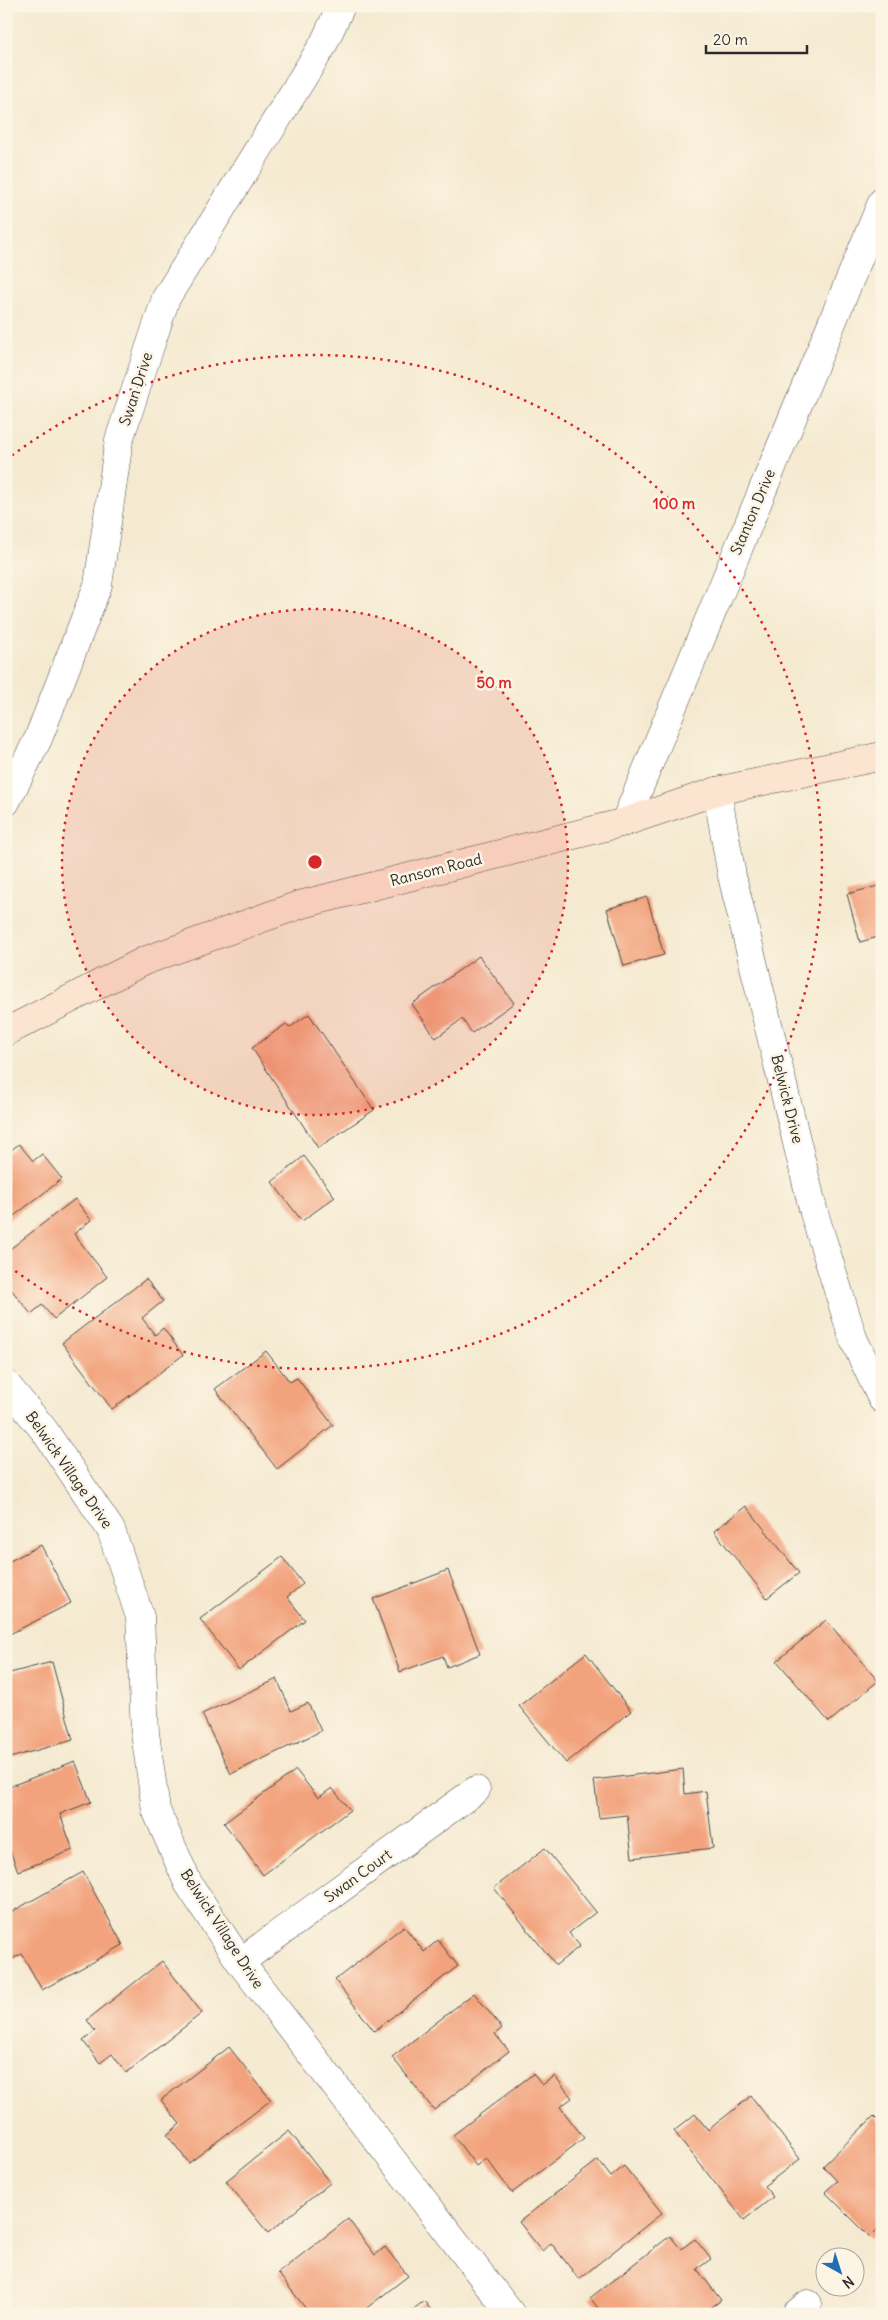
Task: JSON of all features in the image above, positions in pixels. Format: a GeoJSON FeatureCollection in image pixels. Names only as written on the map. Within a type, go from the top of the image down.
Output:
{"type":"FeatureCollection","features":[{"type":"Feature","properties":{"kind":"street","name":"Swan Drive"},"geometry":{"type":"LineString","coordinates":[[6,802],[38,739],[98,585],[119,440],[166,298],[323,45],[341,6]]}},
{"type":"Feature","properties":{"kind":"street","name":"Stanton Drive"},"geometry":{"type":"LineString","coordinates":[[625,822],[882,202]]}},
{"type":"Feature","properties":{"kind":"street","name":"Ransom Road"},"geometry":{"type":"LineString","coordinates":[[6,1032],[144,961],[300,905],[625,822],[717,791],[882,756]]}},
{"type":"Feature","properties":{"kind":"street","name":"Belwick Drive"},"geometry":{"type":"LineString","coordinates":[[717,791],[732,876],[814,1213],[853,1338],[882,1399]]}},
{"type":"Feature","properties":{"kind":"street","name":"Belwick Village Drive"},"geometry":{"type":"LineString","coordinates":[[6,1384],[44,1430],[111,1530],[140,1617],[145,1733],[156,1810],[188,1883],[240,1962],[511,2314]]}},
{"type":"Feature","properties":{"kind":"street","name":"Swan Court"},"geometry":{"type":"LineString","coordinates":[[240,1962],[476,1790]]}},
{"type":"Feature","properties":{"kind":"building"},"geometry":{"type":"Polygon","coordinates":[[[882,885],[882,936],[860,942],[847,894],[882,885]]]}},
{"type":"Feature","properties":{"kind":"building"},"geometry":{"type":"Polygon","coordinates":[[[647,897],[664,955],[624,966],[607,909],[647,897]]]}},
{"type":"Feature","properties":{"kind":"building"},"geometry":{"type":"Polygon","coordinates":[[[479,956],[514,1003],[472,1033],[462,1019],[436,1038],[412,1004],[479,956]]]}},
{"type":"Feature","properties":{"kind":"building"},"geometry":{"type":"Polygon","coordinates":[[[309,1014],[374,1110],[318,1148],[252,1048],[286,1024],[289,1028],[309,1014]]]}},
{"type":"Feature","properties":{"kind":"building"},"geometry":{"type":"Polygon","coordinates":[[[19,1144],[33,1161],[42,1154],[62,1179],[6,1222],[6,1154],[19,1144]]]}},
{"type":"Feature","properties":{"kind":"building"},"geometry":{"type":"Polygon","coordinates":[[[304,1156],[335,1197],[302,1221],[272,1182],[304,1156]]]}},
{"type":"Feature","properties":{"kind":"building"},"geometry":{"type":"Polygon","coordinates":[[[75,1199],[91,1220],[74,1234],[107,1277],[54,1319],[42,1305],[31,1314],[6,1283],[6,1252],[75,1199]]]}},
{"type":"Feature","properties":{"kind":"building"},"geometry":{"type":"Polygon","coordinates":[[[146,1279],[163,1301],[142,1318],[155,1335],[163,1328],[183,1355],[112,1409],[62,1343],[146,1279]]]}},
{"type":"Feature","properties":{"kind":"building"},"geometry":{"type":"Polygon","coordinates":[[[266,1351],[290,1382],[297,1378],[333,1425],[277,1469],[215,1389],[266,1351]]]}},
{"type":"Feature","properties":{"kind":"building"},"geometry":{"type":"Polygon","coordinates":[[[746,1506],[799,1573],[767,1598],[714,1531],[746,1506]]]}},
{"type":"Feature","properties":{"kind":"building"},"geometry":{"type":"Polygon","coordinates":[[[41,1545],[71,1603],[6,1636],[6,1563],[41,1545]]]}},
{"type":"Feature","properties":{"kind":"building"},"geometry":{"type":"Polygon","coordinates":[[[282,1557],[303,1584],[287,1597],[305,1620],[239,1670],[200,1619],[282,1557]]]}},
{"type":"Feature","properties":{"kind":"building"},"geometry":{"type":"Polygon","coordinates":[[[448,1570],[480,1654],[447,1667],[443,1656],[400,1672],[373,1599],[448,1570]]]}},
{"type":"Feature","properties":{"kind":"building"},"geometry":{"type":"Polygon","coordinates":[[[826,1620],[878,1681],[829,1722],[777,1661],[826,1620]]]}},
{"type":"Feature","properties":{"kind":"building"},"geometry":{"type":"Polygon","coordinates":[[[586,1653],[631,1711],[566,1763],[519,1706],[586,1653]]]}},
{"type":"Feature","properties":{"kind":"building"},"geometry":{"type":"Polygon","coordinates":[[[52,1662],[73,1740],[6,1759],[6,1674],[52,1662]]]}},
{"type":"Feature","properties":{"kind":"building"},"geometry":{"type":"Polygon","coordinates":[[[277,1679],[291,1711],[308,1703],[321,1731],[231,1774],[202,1714],[277,1679]]]}},
{"type":"Feature","properties":{"kind":"building"},"geometry":{"type":"Polygon","coordinates":[[[75,1761],[91,1802],[60,1814],[73,1850],[18,1871],[6,1841],[6,1788],[75,1761]]]}},
{"type":"Feature","properties":{"kind":"building"},"geometry":{"type":"Polygon","coordinates":[[[683,1769],[685,1794],[706,1791],[713,1848],[632,1858],[627,1815],[599,1818],[594,1780],[683,1769]]]}},
{"type":"Feature","properties":{"kind":"building"},"geometry":{"type":"Polygon","coordinates":[[[296,1770],[318,1798],[332,1788],[350,1810],[263,1875],[224,1823],[296,1770]]]}},
{"type":"Feature","properties":{"kind":"building"},"geometry":{"type":"Polygon","coordinates":[[[545,1848],[596,1912],[569,1933],[580,1946],[556,1965],[494,1888],[545,1848]]]}},
{"type":"Feature","properties":{"kind":"building"},"geometry":{"type":"Polygon","coordinates":[[[83,1872],[123,1945],[42,1990],[22,1954],[8,1961],[6,1958],[6,1930],[10,1928],[6,1921],[6,1915],[83,1872]]]}},
{"type":"Feature","properties":{"kind":"building"},"geometry":{"type":"Polygon","coordinates":[[[404,1926],[424,1952],[438,1940],[458,1966],[374,2031],[335,1980],[404,1926]]]}},
{"type":"Feature","properties":{"kind":"building"},"geometry":{"type":"Polygon","coordinates":[[[162,1961],[202,2013],[126,2073],[112,2054],[100,2063],[83,2041],[95,2031],[87,2020],[162,1961]]]}},
{"type":"Feature","properties":{"kind":"building"},"geometry":{"type":"Polygon","coordinates":[[[474,1993],[502,2028],[495,2034],[509,2051],[434,2110],[392,2057],[474,1993]]]}},
{"type":"Feature","properties":{"kind":"building"},"geometry":{"type":"Polygon","coordinates":[[[229,2047],[271,2100],[189,2163],[167,2135],[180,2124],[161,2100],[229,2047]]]}},
{"type":"Feature","properties":{"kind":"building"},"geometry":{"type":"Polygon","coordinates":[[[533,2074],[542,2085],[555,2076],[572,2098],[560,2107],[584,2138],[512,2193],[486,2158],[476,2166],[453,2135],[533,2074]]]}},
{"type":"Feature","properties":{"kind":"building"},"geometry":{"type":"Polygon","coordinates":[[[751,2096],[800,2159],[764,2186],[773,2197],[744,2220],[674,2131],[695,2114],[708,2130],[751,2096]]]}},
{"type":"Feature","properties":{"kind":"building"},"geometry":{"type":"Polygon","coordinates":[[[874,2116],[882,2124],[882,2225],[870,2237],[825,2192],[837,2181],[823,2166],[874,2116]]]}},
{"type":"Feature","properties":{"kind":"building"},"geometry":{"type":"Polygon","coordinates":[[[289,2131],[330,2183],[268,2233],[226,2181],[289,2131]]]}},
{"type":"Feature","properties":{"kind":"building"},"geometry":{"type":"Polygon","coordinates":[[[598,2160],[611,2177],[624,2166],[662,2213],[579,2279],[551,2243],[542,2251],[519,2222],[598,2160]]]}},
{"type":"Feature","properties":{"kind":"building"},"geometry":{"type":"Polygon","coordinates":[[[348,2219],[375,2255],[385,2247],[408,2276],[359,2314],[310,2314],[278,2273],[348,2219]]]}},
{"type":"Feature","properties":{"kind":"building"},"geometry":{"type":"Polygon","coordinates":[[[670,2236],[681,2249],[695,2239],[711,2259],[697,2269],[721,2300],[703,2314],[603,2314],[590,2298],[670,2236]]]}},
{"type":"Feature","properties":{"kind":"building"},"geometry":{"type":"Polygon","coordinates":[[[424,2301],[434,2314],[407,2314],[424,2301]]]}}]}
